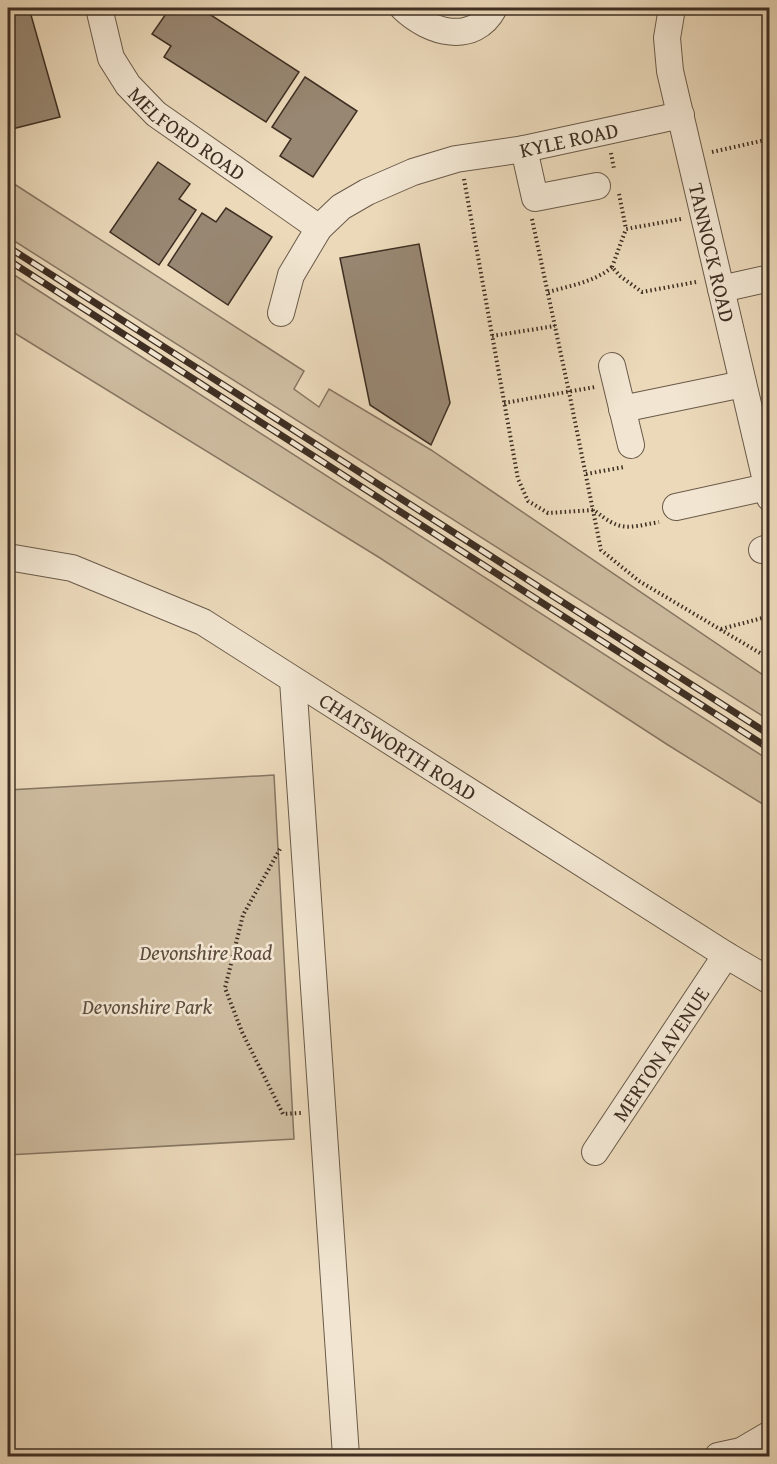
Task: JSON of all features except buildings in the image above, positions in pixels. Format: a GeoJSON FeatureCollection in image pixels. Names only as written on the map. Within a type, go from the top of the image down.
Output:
{"type":"FeatureCollection","features":[{"type":"Feature","properties":{"kind":"street","name":"MELFORD ROAD"},"geometry":{"type":"LineString","coordinates":[[99,8],[111,58],[128,85],[156,114],[319,228]]}},
{"type":"Feature","properties":{"kind":"street"},"geometry":{"type":"LineString","coordinates":[[403,8],[433,28],[455,32],[481,25],[494,8]]}},
{"type":"Feature","properties":{"kind":"street","name":"TANNOCK ROAD"},"geometry":{"type":"LineString","coordinates":[[672,8],[667,38],[670,71],[768,492]]}},
{"type":"Feature","properties":{"kind":"street","name":"KYLE ROAD"},"geometry":{"type":"LineString","coordinates":[[458,158],[524,149],[681,115]]}},
{"type":"Feature","properties":{"kind":"street"},"geometry":{"type":"LineString","coordinates":[[524,149],[535,198],[610,182]]}},
{"type":"Feature","properties":{"kind":"street"},"geometry":{"type":"LineString","coordinates":[[281,313],[291,275],[319,228],[341,207],[367,192],[413,172],[458,158]]}},
{"type":"Feature","properties":{"kind":"street"},"geometry":{"type":"LineString","coordinates":[[719,283],[770,278]]}},
{"type":"Feature","properties":{"kind":"street"},"geometry":{"type":"LineString","coordinates":[[612,366],[630,445]]}},
{"type":"Feature","properties":{"kind":"street"},"geometry":{"type":"LineString","coordinates":[[622,409],[743,384]]}},
{"type":"Feature","properties":{"kind":"street"},"geometry":{"type":"LineString","coordinates":[[676,507],[768,492]]}},
{"type":"Feature","properties":{"kind":"street","name":"CHATSWORTH ROAD"},"geometry":{"type":"LineString","coordinates":[[8,557],[72,568],[203,622],[726,956],[770,981]]}},
{"type":"Feature","properties":{"kind":"street"},"geometry":{"type":"LineString","coordinates":[[293,680],[346,1456]]}},
{"type":"Feature","properties":{"kind":"street","name":"MERTON AVENUE"},"geometry":{"type":"LineString","coordinates":[[595,1152],[726,956]]}},
{"type":"Feature","properties":{"kind":"street"},"geometry":{"type":"LineString","coordinates":[[718,1456],[741,1450],[770,1434]]}},
{"type":"Feature","properties":{"kind":"path"},"geometry":{"type":"LineString","coordinates":[[548,292],[605,273],[612,267],[626,229],[610,182],[606,131]]}},
{"type":"Feature","properties":{"kind":"path"},"geometry":{"type":"LineString","coordinates":[[690,157],[770,139]]}},
{"type":"Feature","properties":{"kind":"path"},"geometry":{"type":"LineString","coordinates":[[458,158],[518,479],[528,501],[548,513],[594,510],[611,524],[624,528],[678,519],[676,507]]}},
{"type":"Feature","properties":{"kind":"path"},"geometry":{"type":"LineString","coordinates":[[535,198],[531,215],[601,550],[639,581],[770,659]]}},
{"type":"Feature","properties":{"kind":"path"},"geometry":{"type":"LineString","coordinates":[[626,229],[704,214]]}},
{"type":"Feature","properties":{"kind":"path"},"geometry":{"type":"LineString","coordinates":[[612,267],[642,292],[719,283]]}},
{"type":"Feature","properties":{"kind":"path"},"geometry":{"type":"LineString","coordinates":[[492,336],[555,326]]}},
{"type":"Feature","properties":{"kind":"path"},"geometry":{"type":"LineString","coordinates":[[504,403],[569,392]]}},
{"type":"Feature","properties":{"kind":"path"},"geometry":{"type":"LineString","coordinates":[[720,629],[770,616]]}},
{"type":"Feature","properties":{"kind":"path"},"geometry":{"type":"LineString","coordinates":[[302,812],[243,915],[225,988],[242,1032],[283,1114],[322,1112]]}},
{"type":"Feature","properties":{"kind":"green space"},"geometry":{"type":"Polygon","coordinates":[[[8,180],[304,371],[294,389],[319,407],[329,389],[431,450],[769,679],[769,720],[8,237],[8,180]]]}},
{"type":"Feature","properties":{"kind":"green space"},"geometry":{"type":"Polygon","coordinates":[[[8,271],[769,760],[769,808],[380,558],[8,329],[8,271]]]}},
{"type":"Feature","properties":{"kind":"green space","name":"Devonshire Park"},"geometry":{"type":"Polygon","coordinates":[[[274,775],[294,1139],[8,1155],[8,790],[274,775]]]}},
{"type":"Feature","properties":{"kind":"railway"},"geometry":{"type":"LineString","coordinates":[[8,247],[770,735]]}},
{"type":"Feature","properties":{"kind":"railway"},"geometry":{"type":"LineString","coordinates":[[8,260],[770,749]]}},
{"type":"Feature","properties":{"kind":"park label","name":"Devonshire Road"},"geometry":{"type":"Point","coordinates":[206,952]}}]}
